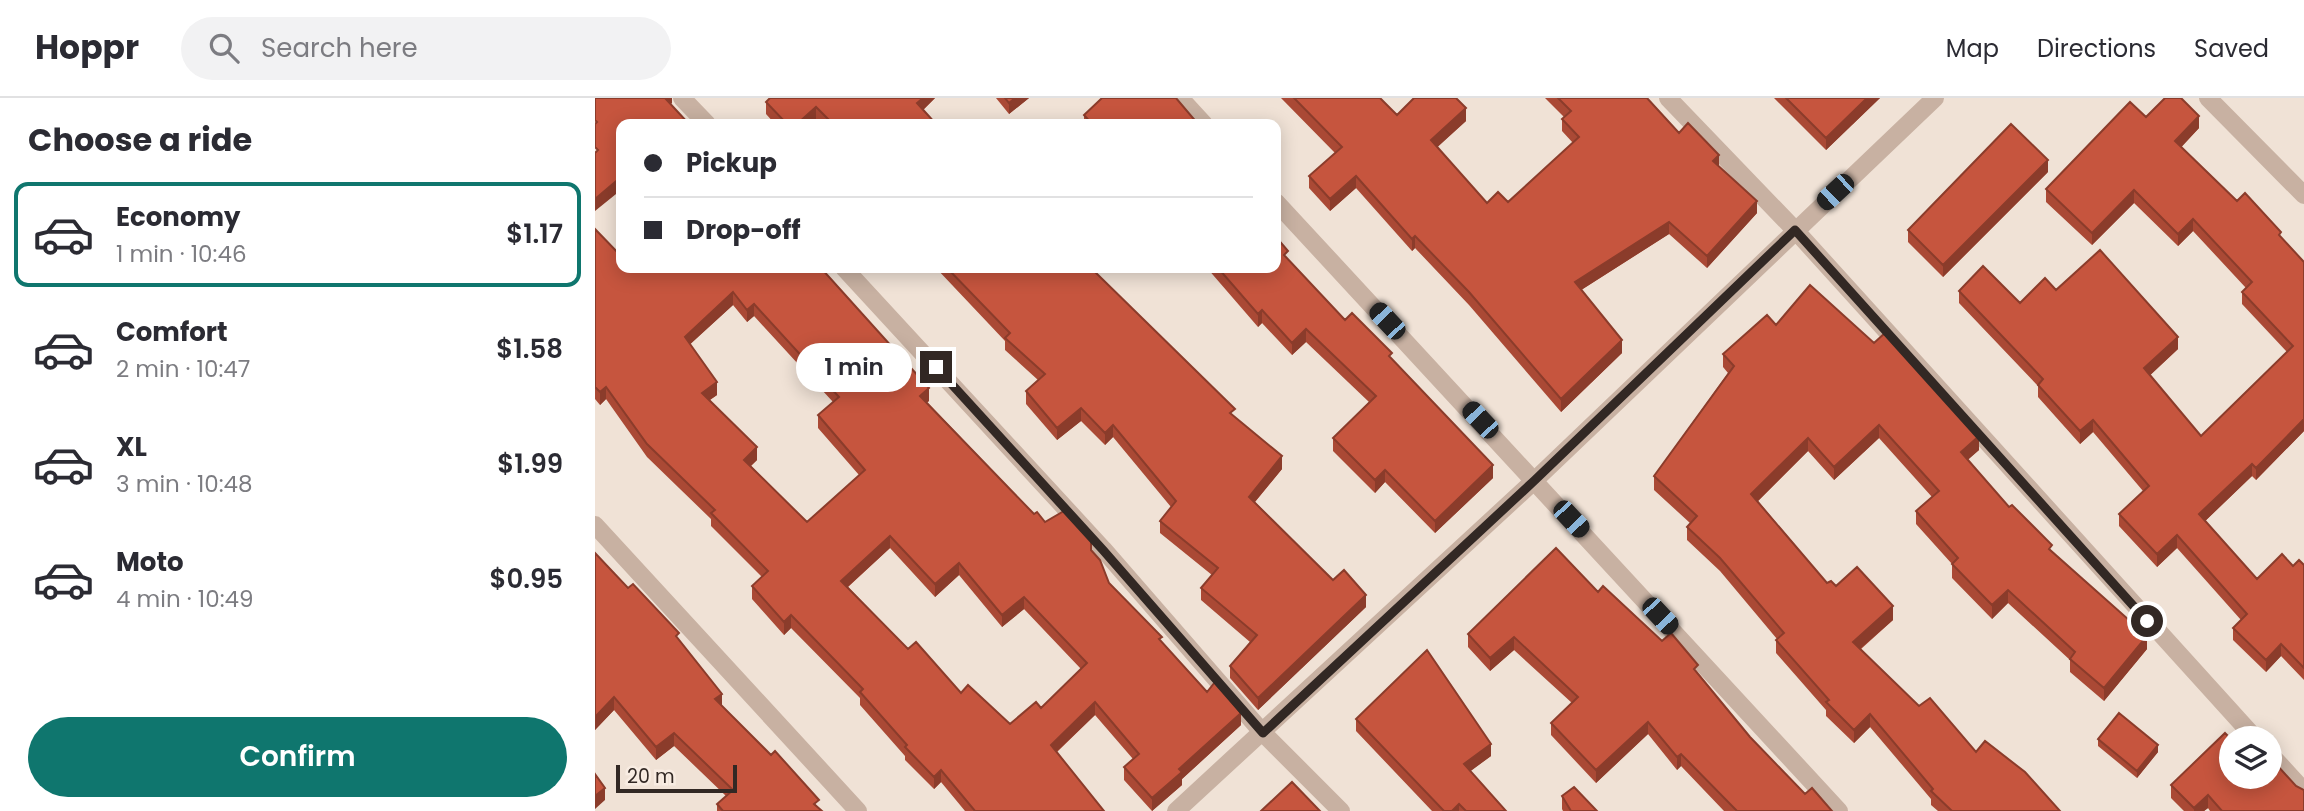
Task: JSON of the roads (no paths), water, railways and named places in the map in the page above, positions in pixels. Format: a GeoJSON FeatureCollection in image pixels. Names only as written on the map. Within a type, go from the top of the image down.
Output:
{"type":"FeatureCollection","features":[{"type":"Feature","properties":{"kind":"street"},"geometry":{"type":"LineString","coordinates":[[683,98],[702,119]]}},
{"type":"Feature","properties":{"kind":"street"},"geometry":{"type":"LineString","coordinates":[[1180,98],[1199,119]]}},
{"type":"Feature","properties":{"kind":"street"},"geometry":{"type":"LineString","coordinates":[[1668,98],[1795,230],[2244,726]]}},
{"type":"Feature","properties":{"kind":"street"},"geometry":{"type":"LineString","coordinates":[[1176,811],[1535,480],[1935,98]]}},
{"type":"Feature","properties":{"kind":"street"},"geometry":{"type":"LineString","coordinates":[[2209,98],[2304,195]]}},
{"type":"Feature","properties":{"kind":"street"},"geometry":{"type":"LineString","coordinates":[[1281,207],[1839,811]]}},
{"type":"Feature","properties":{"kind":"street"},"geometry":{"type":"LineString","coordinates":[[849,273],[1103,550],[1263,733],[1341,811]]}},
{"type":"Feature","properties":{"kind":"street"},"geometry":{"type":"LineString","coordinates":[[595,525],[858,811]]}},
{"type":"Feature","properties":{"kind":"street"},"geometry":{"type":"LineString","coordinates":[[2282,767],[2304,791]]}}]}
